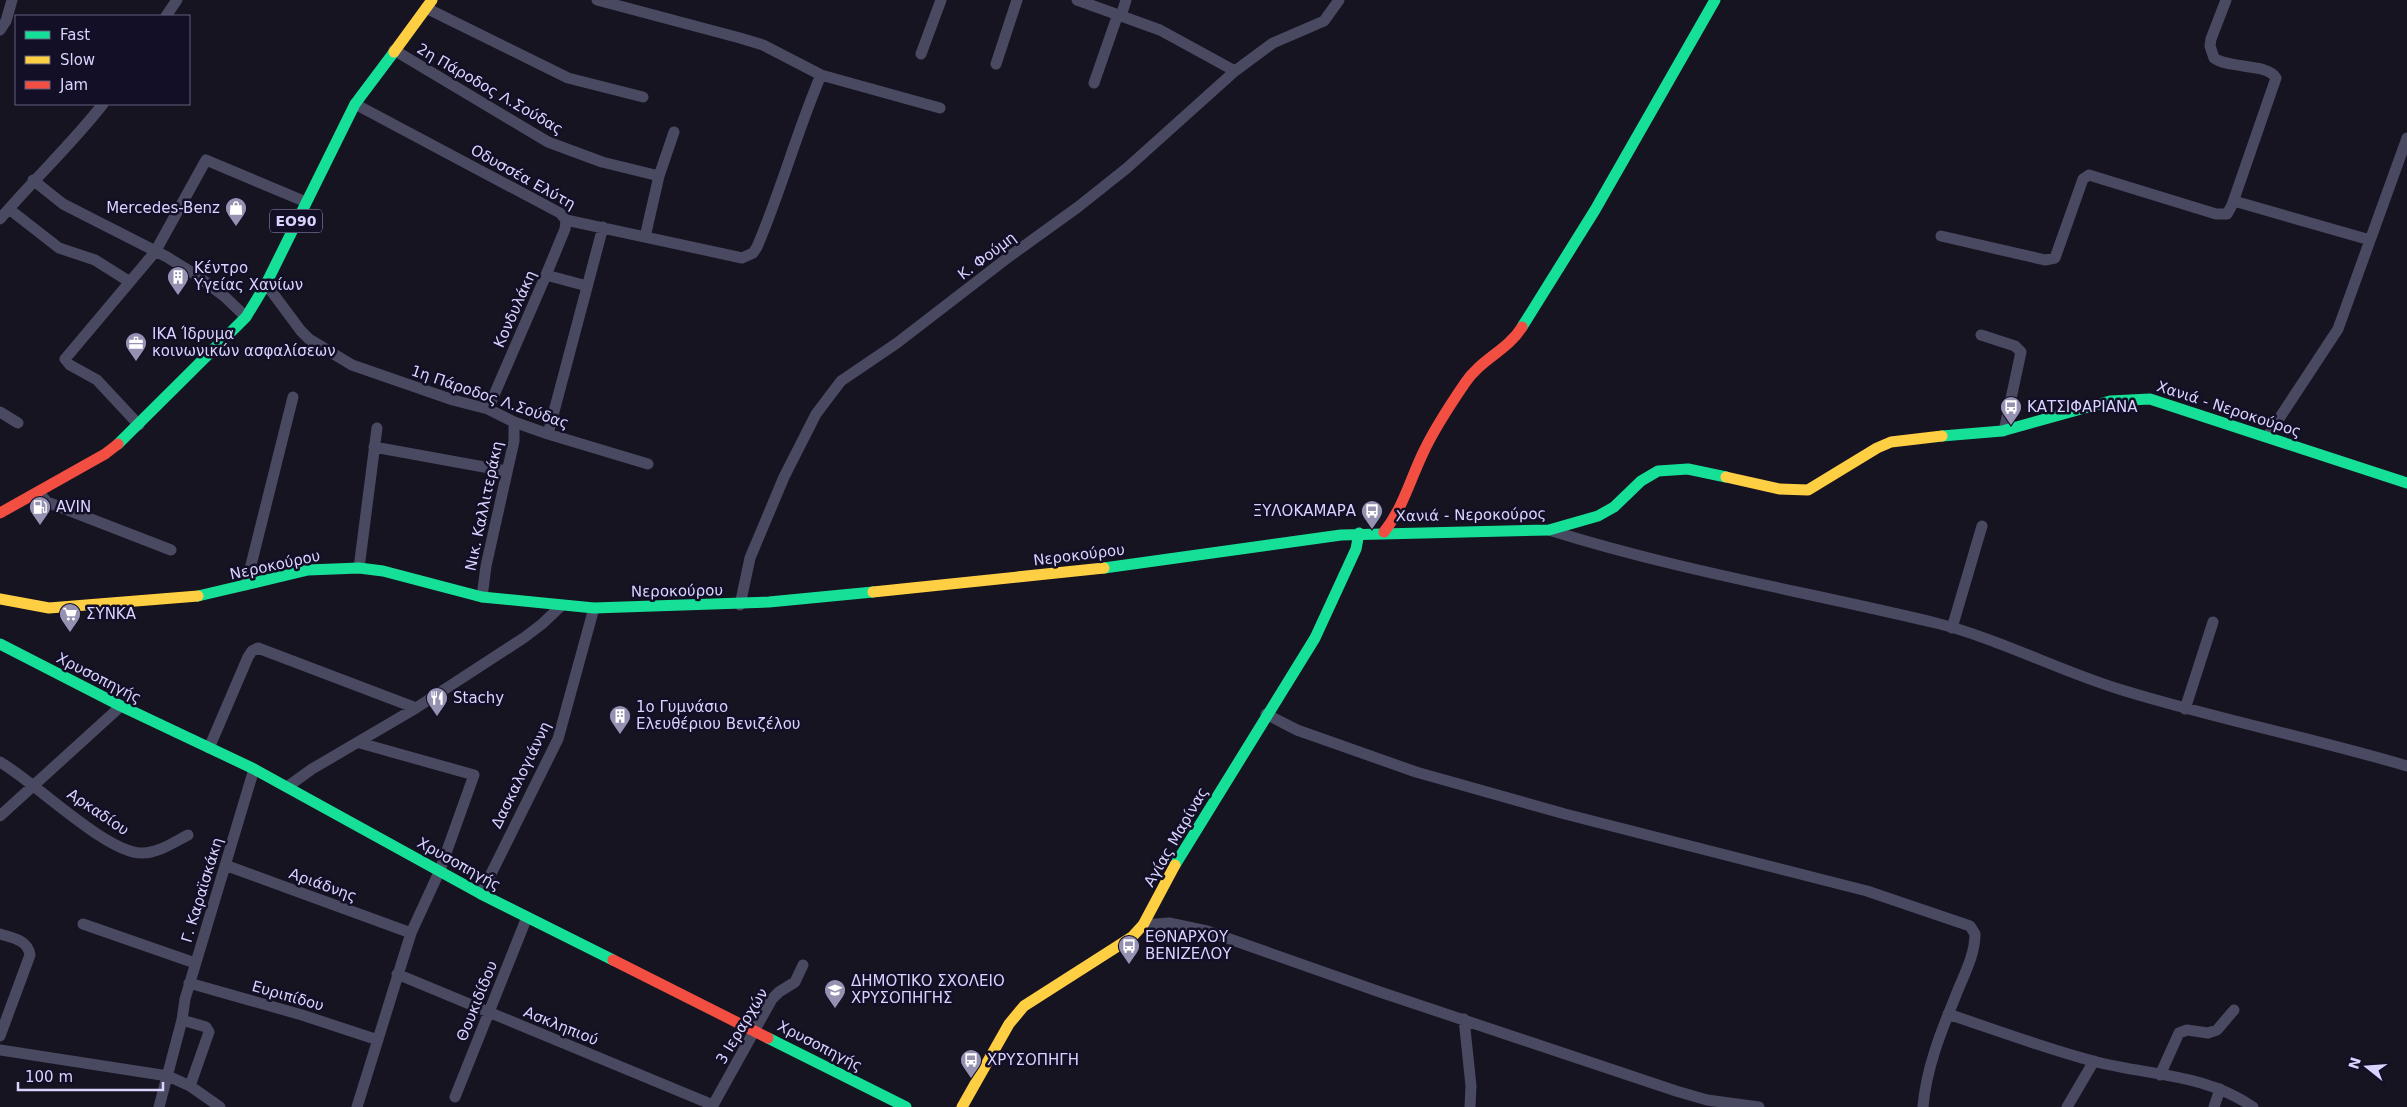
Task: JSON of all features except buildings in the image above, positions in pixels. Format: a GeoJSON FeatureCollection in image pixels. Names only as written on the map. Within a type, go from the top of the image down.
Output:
{"type":"FeatureCollection","features":[{"type":"Feature","properties":{"kind":"main road"},"geometry":{"type":"LineString","coordinates":[[1384,532],[1396,520],[1415,468],[1428,442],[1476,368],[1514,340],[1520,333],[1595,210],[1715,0]]}},
{"type":"Feature","properties":{"kind":"main road","name":"ΕΟ90"},"geometry":{"type":"LineString","coordinates":[[0,513],[104,454],[139,425],[246,316],[266,284],[355,104],[429,4]]}},
{"type":"Feature","properties":{"kind":"main road","name":"Χανιά - Νεροκούρος"},"geometry":{"type":"LineString","coordinates":[[1359,533],[1549,530],[1598,516],[1614,507],[1641,481],[1658,471],[1688,470],[1779,489],[1808,490],[1877,448],[1892,442],[2004,431],[2108,400],[2129,397],[2150,399],[2407,483]]}},
{"type":"Feature","properties":{"kind":"main road","name":"Νεροκούρου"},"geometry":{"type":"LineString","coordinates":[[0,599],[49,608],[161,600],[212,594],[308,570],[359,568],[383,571],[482,597],[561,606],[594,608],[740,604],[1072,572],[1359,533]]}},
{"type":"Feature","properties":{"kind":"main road","name":"Αγίας Μαρίνας"},"geometry":{"type":"LineString","coordinates":[[962,1107],[1008,1024],[1024,1006],[1118,947],[1132,937],[1143,925],[1186,845],[1315,638],[1356,549],[1359,533]]}},
{"type":"Feature","properties":{"kind":"main road","name":"Χρυσοπηγής"},"geometry":{"type":"LineString","coordinates":[[0,644],[121,706],[254,769],[481,894],[906,1107]]}},
{"type":"Feature","properties":{"kind":"street"},"geometry":{"type":"LineString","coordinates":[[0,30],[6,21],[12,0]]}},
{"type":"Feature","properties":{"kind":"street"},"geometry":{"type":"LineString","coordinates":[[167,15],[177,0]]}},
{"type":"Feature","properties":{"kind":"street"},"geometry":{"type":"LineString","coordinates":[[597,0],[763,46],[821,75],[940,108]]}},
{"type":"Feature","properties":{"kind":"street"},"geometry":{"type":"LineString","coordinates":[[921,54],[941,0]]}},
{"type":"Feature","properties":{"kind":"street"},"geometry":{"type":"LineString","coordinates":[[996,64],[1017,0]]}},
{"type":"Feature","properties":{"kind":"street"},"geometry":{"type":"LineString","coordinates":[[1077,0],[1160,30],[1235,71]]}},
{"type":"Feature","properties":{"kind":"street"},"geometry":{"type":"LineString","coordinates":[[1094,83],[1126,0]]}},
{"type":"Feature","properties":{"kind":"street","name":"Κ. Φούμη"},"geometry":{"type":"LineString","coordinates":[[740,604],[750,558],[784,477],[816,414],[841,381],[897,343],[1010,256],[1078,207],[1127,168],[1235,71],[1273,43],[1324,21],[1339,0]]}},
{"type":"Feature","properties":{"kind":"street"},"geometry":{"type":"LineString","coordinates":[[1941,236],[2045,260],[2055,258],[2083,178],[2089,175],[2222,215],[2230,211],[2276,78],[2268,71],[2228,64],[2214,58],[2210,46],[2211,39],[2226,0]]}},
{"type":"Feature","properties":{"kind":"street"},"geometry":{"type":"LineString","coordinates":[[429,4],[568,78],[643,97]]}},
{"type":"Feature","properties":{"kind":"street","name":"2η Πάροδος Λ.Σούδας"},"geometry":{"type":"LineString","coordinates":[[394,50],[548,142],[594,160],[659,176]]}},
{"type":"Feature","properties":{"kind":"street","name":"Οδυσσέα Ελύτη"},"geometry":{"type":"LineString","coordinates":[[355,104],[560,213],[566,220],[735,258],[747,257],[757,247],[776,202],[809,102],[821,75]]}},
{"type":"Feature","properties":{"kind":"street"},"geometry":{"type":"LineString","coordinates":[[0,219],[33,180],[89,122],[101,105]]}},
{"type":"Feature","properties":{"kind":"street"},"geometry":{"type":"LineString","coordinates":[[645,237],[659,176],[674,132]]}},
{"type":"Feature","properties":{"kind":"street"},"geometry":{"type":"LineString","coordinates":[[2267,437],[2338,329],[2407,138]]}},
{"type":"Feature","properties":{"kind":"street"},"geometry":{"type":"LineString","coordinates":[[139,425],[97,380],[70,365],[65,359],[155,252],[206,160],[306,202]]}},
{"type":"Feature","properties":{"kind":"street"},"geometry":{"type":"LineString","coordinates":[[33,180],[62,204],[196,275],[224,296],[246,316]]}},
{"type":"Feature","properties":{"kind":"street"},"geometry":{"type":"LineString","coordinates":[[2234,201],[2370,240]]}},
{"type":"Feature","properties":{"kind":"street"},"geometry":{"type":"LineString","coordinates":[[8,209],[59,248],[95,260],[130,282]]}},
{"type":"Feature","properties":{"kind":"street","name":"Κονδυλάκη"},"geometry":{"type":"LineString","coordinates":[[488,409],[565,229],[566,220]]}},
{"type":"Feature","properties":{"kind":"street"},"geometry":{"type":"LineString","coordinates":[[548,434],[603,227]]}},
{"type":"Feature","properties":{"kind":"street"},"geometry":{"type":"LineString","coordinates":[[546,275],[587,286]]}},
{"type":"Feature","properties":{"kind":"street","name":"1η Πάροδος Λ.Σούδας"},"geometry":{"type":"LineString","coordinates":[[266,284],[287,315],[309,339],[352,366],[452,400],[488,409],[514,422],[548,434],[648,464]]}},
{"type":"Feature","properties":{"kind":"street"},"geometry":{"type":"LineString","coordinates":[[1982,335],[2015,346],[2021,352],[2004,431]]}},
{"type":"Feature","properties":{"kind":"street"},"geometry":{"type":"LineString","coordinates":[[246,585],[293,397]]}},
{"type":"Feature","properties":{"kind":"street"},"geometry":{"type":"LineString","coordinates":[[0,412],[18,423]]}},
{"type":"Feature","properties":{"kind":"street","name":"Νικ. Καλλιτεράκη"},"geometry":{"type":"LineString","coordinates":[[482,597],[486,566],[514,441],[514,422]]}},
{"type":"Feature","properties":{"kind":"street"},"geometry":{"type":"LineString","coordinates":[[359,568],[377,428]]}},
{"type":"Feature","properties":{"kind":"street"},"geometry":{"type":"LineString","coordinates":[[374,447],[506,471]]}},
{"type":"Feature","properties":{"kind":"street"},"geometry":{"type":"LineString","coordinates":[[38,492],[46,502],[171,550]]}},
{"type":"Feature","properties":{"kind":"street"},"geometry":{"type":"LineString","coordinates":[[1952,628],[1982,526]]}},
{"type":"Feature","properties":{"kind":"street"},"geometry":{"type":"LineString","coordinates":[[1549,530],[1647,559],[1952,628],[2004,645],[2120,690],[2185,709],[2407,766]]}},
{"type":"Feature","properties":{"kind":"street"},"geometry":{"type":"LineString","coordinates":[[287,787],[312,769],[360,743],[416,708],[525,637],[561,606]]}},
{"type":"Feature","properties":{"kind":"street","name":"Δασκαλογιάννη"},"geometry":{"type":"LineString","coordinates":[[481,894],[543,765],[558,739],[594,608]]}},
{"type":"Feature","properties":{"kind":"street"},"geometry":{"type":"LineString","coordinates":[[2185,709],[2213,622]]}},
{"type":"Feature","properties":{"kind":"street"},"geometry":{"type":"LineString","coordinates":[[209,748],[248,657],[252,651],[258,648],[416,708]]}},
{"type":"Feature","properties":{"kind":"street"},"geometry":{"type":"LineString","coordinates":[[0,816],[36,786],[121,706]]}},
{"type":"Feature","properties":{"kind":"street"},"geometry":{"type":"LineString","coordinates":[[1266,714],[1297,730],[1416,772],[1564,814],[1832,881],[1970,926],[1975,934],[1973,953],[1948,1014],[1927,1075],[1923,1107]]}},
{"type":"Feature","properties":{"kind":"street"},"geometry":{"type":"LineString","coordinates":[[357,1107],[411,932],[440,870],[474,775],[360,743]]}},
{"type":"Feature","properties":{"kind":"street","name":"Αρκαδίου"},"geometry":{"type":"LineString","coordinates":[[0,762],[36,786],[86,826],[129,850],[142,853],[154,851],[188,835]]}},
{"type":"Feature","properties":{"kind":"street","name":"Γ. Καραϊσκάκη"},"geometry":{"type":"LineString","coordinates":[[159,1107],[182,1020],[189,983],[254,769]]}},
{"type":"Feature","properties":{"kind":"street","name":"Αριάδνης"},"geometry":{"type":"LineString","coordinates":[[225,865],[411,932]]}},
{"type":"Feature","properties":{"kind":"street","name":"Θουκιδίδου"},"geometry":{"type":"LineString","coordinates":[[455,1097],[528,917]]}},
{"type":"Feature","properties":{"kind":"street"},"geometry":{"type":"LineString","coordinates":[[1143,925],[1169,923],[1189,926],[1706,1100],[1759,1107]]}},
{"type":"Feature","properties":{"kind":"street"},"geometry":{"type":"LineString","coordinates":[[83,924],[195,963]]}},
{"type":"Feature","properties":{"kind":"street"},"geometry":{"type":"LineString","coordinates":[[0,934],[25,943],[29,948],[30,955],[0,1036]]}},
{"type":"Feature","properties":{"kind":"street","name":"3 Ιεραρχών"},"geometry":{"type":"LineString","coordinates":[[712,1106],[772,999],[778,992],[795,982],[803,965]]}},
{"type":"Feature","properties":{"kind":"street","name":"Ασκληπιού"},"geometry":{"type":"LineString","coordinates":[[397,974],[712,1106]]}},
{"type":"Feature","properties":{"kind":"street","name":"Ευριπίδου"},"geometry":{"type":"LineString","coordinates":[[189,983],[302,1015],[378,1040]]}},
{"type":"Feature","properties":{"kind":"street"},"geometry":{"type":"LineString","coordinates":[[2160,1075],[2179,1033],[2187,1030],[2208,1033],[2217,1030],[2234,1010]]}},
{"type":"Feature","properties":{"kind":"street"},"geometry":{"type":"LineString","coordinates":[[1948,1014],[2094,1061],[2160,1075],[2184,1077],[2220,1088],[2253,1107]]}},
{"type":"Feature","properties":{"kind":"street"},"geometry":{"type":"LineString","coordinates":[[1464,1018],[1471,1086],[1470,1107]]}},
{"type":"Feature","properties":{"kind":"street"},"geometry":{"type":"LineString","coordinates":[[182,1020],[206,1027],[209,1032],[190,1086]]}},
{"type":"Feature","properties":{"kind":"street"},"geometry":{"type":"LineString","coordinates":[[0,1050],[168,1076],[190,1086],[220,1107]]}},
{"type":"Feature","properties":{"kind":"street"},"geometry":{"type":"LineString","coordinates":[[2067,1107],[2094,1061]]}},
{"type":"Feature","properties":{"kind":"street"},"geometry":{"type":"LineString","coordinates":[[2214,1107],[2220,1088]]}},
{"type":"Feature","properties":{"kind":"traffic: fast"},"geometry":{"type":"LineString","coordinates":[[1522,327],[1595,210],[1715,0]]}},
{"type":"Feature","properties":{"kind":"traffic: fast"},"geometry":{"type":"LineString","coordinates":[[118,444],[246,317],[266,284],[355,104],[394,52]]}},
{"type":"Feature","properties":{"kind":"traffic: fast"},"geometry":{"type":"LineString","coordinates":[[1942,436],[2002,431],[2110,401],[2150,399],[2407,483]]}},
{"type":"Feature","properties":{"kind":"traffic: fast"},"geometry":{"type":"LineString","coordinates":[[1104,568],[1341,535],[1549,530],[1598,516],[1614,507],[1641,481],[1658,471],[1688,469],[1726,477]]}},
{"type":"Feature","properties":{"kind":"traffic: fast"},"geometry":{"type":"LineString","coordinates":[[1175,865],[1315,638],[1356,549],[1359,533]]}},
{"type":"Feature","properties":{"kind":"traffic: fast"},"geometry":{"type":"LineString","coordinates":[[198,596],[308,570],[359,568],[383,571],[482,597],[594,608],[769,602],[873,592]]}},
{"type":"Feature","properties":{"kind":"traffic: fast"},"geometry":{"type":"LineString","coordinates":[[0,644],[121,706],[254,769],[481,894],[613,960]]}},
{"type":"Feature","properties":{"kind":"traffic: fast"},"geometry":{"type":"LineString","coordinates":[[768,1038],[906,1107]]}},
{"type":"Feature","properties":{"kind":"traffic: slow"},"geometry":{"type":"LineString","coordinates":[[394,52],[432,0]]}},
{"type":"Feature","properties":{"kind":"traffic: slow"},"geometry":{"type":"LineString","coordinates":[[1726,477],[1779,489],[1808,490],[1877,448],[1891,442],[1942,436]]}},
{"type":"Feature","properties":{"kind":"traffic: slow"},"geometry":{"type":"LineString","coordinates":[[873,592],[1104,568]]}},
{"type":"Feature","properties":{"kind":"traffic: slow"},"geometry":{"type":"LineString","coordinates":[[0,599],[49,608],[198,596]]}},
{"type":"Feature","properties":{"kind":"traffic: slow"},"geometry":{"type":"LineString","coordinates":[[962,1107],[1009,1024],[1024,1006],[1132,937],[1143,925],[1175,865]]}},
{"type":"Feature","properties":{"kind":"traffic: jam"},"geometry":{"type":"LineString","coordinates":[[1384,532],[1401,504],[1432,435],[1459,391],[1471,375],[1509,342],[1522,327]]}},
{"type":"Feature","properties":{"kind":"traffic: jam"},"geometry":{"type":"LineString","coordinates":[[0,513],[105,454],[118,444]]}},
{"type":"Feature","properties":{"kind":"traffic: jam"},"geometry":{"type":"LineString","coordinates":[[613,960],[768,1038]]}},
{"type":"Feature","properties":{"kind":"place","name":"Mercedes-Benz"},"geometry":{"type":"Point","coordinates":[236,227]}},
{"type":"Feature","properties":{"kind":"place","name":"Κέντρο Υγείας Χανίων"},"geometry":{"type":"Point","coordinates":[178,296]}},
{"type":"Feature","properties":{"kind":"place","name":"ΙΚΑ Ίδρυμα κοινωνικών ασφαλίσεων"},"geometry":{"type":"Point","coordinates":[136,362]}},
{"type":"Feature","properties":{"kind":"place","name":"ΚΑΤΣΙΦΑΡΙΑΝΑ"},"geometry":{"type":"Point","coordinates":[2011,426]}},
{"type":"Feature","properties":{"kind":"place","name":"AVIN"},"geometry":{"type":"Point","coordinates":[40,526]}},
{"type":"Feature","properties":{"kind":"place","name":"ΞΥΛΟΚΑΜΑΡΑ"},"geometry":{"type":"Point","coordinates":[1372,530]}},
{"type":"Feature","properties":{"kind":"place","name":"ΣΥΝΚΑ"},"geometry":{"type":"Point","coordinates":[70,633]}},
{"type":"Feature","properties":{"kind":"place","name":"Stachy"},"geometry":{"type":"Point","coordinates":[437,717]}},
{"type":"Feature","properties":{"kind":"place","name":"1ο Γυμνάσιο Ελευθέριου Βενιζέλου"},"geometry":{"type":"Point","coordinates":[620,735]}},
{"type":"Feature","properties":{"kind":"place","name":"ΕΘΝΑΡΧΟΥ ΒΕΝΙΖΕΛΟΥ"},"geometry":{"type":"Point","coordinates":[1129,965]}},
{"type":"Feature","properties":{"kind":"place","name":"ΔΗΜΟΤΙΚΟ ΣΧΟΛΕΙΟ ΧΡΥΣΟΠΗΓΗΣ"},"geometry":{"type":"Point","coordinates":[835,1009]}},
{"type":"Feature","properties":{"kind":"place","name":"ΧΡΥΣΟΠΗΓΗ"},"geometry":{"type":"Point","coordinates":[971,1079]}}]}
